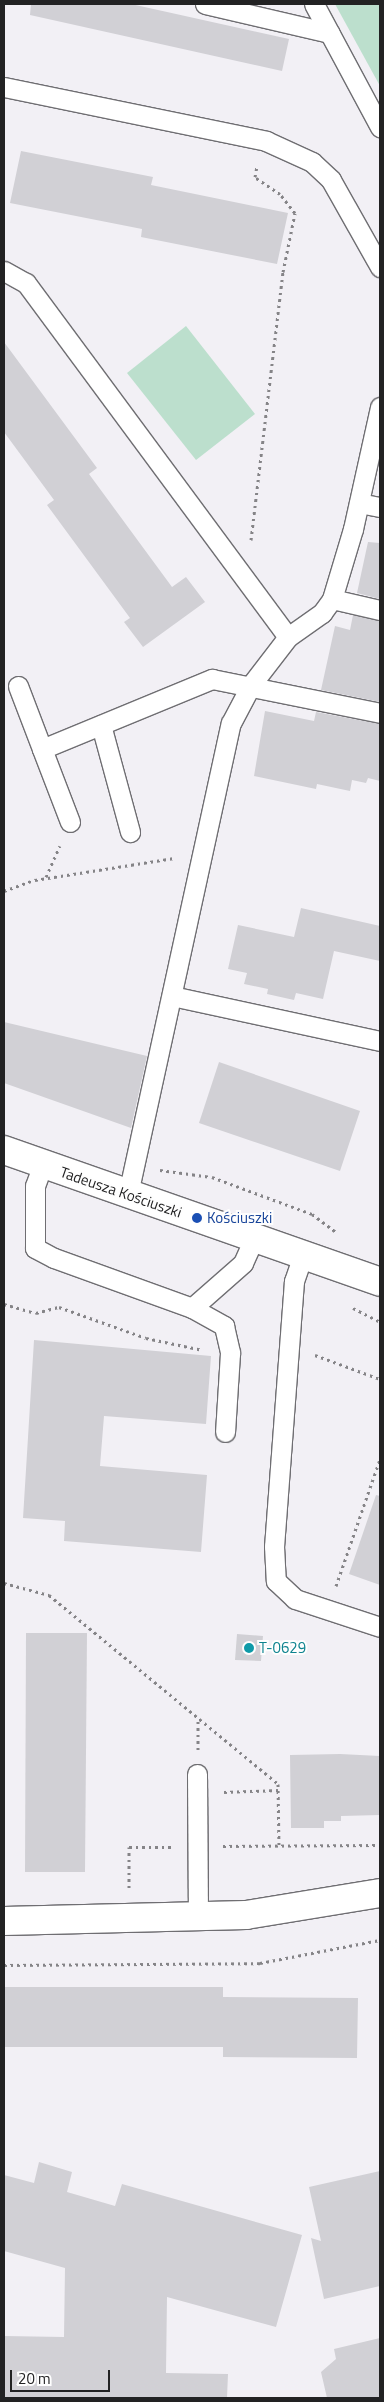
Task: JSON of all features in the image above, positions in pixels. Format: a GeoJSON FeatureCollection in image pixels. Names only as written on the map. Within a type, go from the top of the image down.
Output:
{"type":"FeatureCollection","features":[{"type":"Feature","properties":{"kind":"main road","name":"Tadeusza Kościuszki"},"geometry":{"type":"LineString","coordinates":[[4,1150],[380,1282]]}},
{"type":"Feature","properties":{"kind":"main road"},"geometry":{"type":"LineString","coordinates":[[4,1921],[246,1915],[380,1893]]}},
{"type":"Feature","properties":{"kind":"lane"},"geometry":{"type":"LineString","coordinates":[[205,4],[330,33]]}},
{"type":"Feature","properties":{"kind":"lane"},"geometry":{"type":"LineString","coordinates":[[314,4],[380,127]]}},
{"type":"Feature","properties":{"kind":"lane"},"geometry":{"type":"LineString","coordinates":[[4,87],[262,140],[312,162],[331,180],[380,266]]}},
{"type":"Feature","properties":{"kind":"lane"},"geometry":{"type":"LineString","coordinates":[[4,271],[26,283],[288,637]]}},
{"type":"Feature","properties":{"kind":"lane"},"geometry":{"type":"LineString","coordinates":[[128,1194],[231,723],[251,685],[288,637],[322,613],[332,599],[359,503],[380,407]]}},
{"type":"Feature","properties":{"kind":"lane"},"geometry":{"type":"LineString","coordinates":[[359,503],[380,508]]}},
{"type":"Feature","properties":{"kind":"lane"},"geometry":{"type":"LineString","coordinates":[[332,599],[380,610]]}},
{"type":"Feature","properties":{"kind":"lane"},"geometry":{"type":"LineString","coordinates":[[42,749],[212,679],[251,685],[380,713]]}},
{"type":"Feature","properties":{"kind":"lane"},"geometry":{"type":"LineString","coordinates":[[18,686],[70,822]]}},
{"type":"Feature","properties":{"kind":"lane"},"geometry":{"type":"LineString","coordinates":[[101,725],[130,832]]}},
{"type":"Feature","properties":{"kind":"lane"},"geometry":{"type":"LineString","coordinates":[[172,996],[380,1041]]}},
{"type":"Feature","properties":{"kind":"lane"},"geometry":{"type":"LineString","coordinates":[[44,1164],[35,1186],[35,1248],[54,1258],[192,1308],[224,1326],[230,1353],[225,1432]]}},
{"type":"Feature","properties":{"kind":"lane"},"geometry":{"type":"LineString","coordinates":[[192,1308],[243,1263],[254,1238]]}},
{"type":"Feature","properties":{"kind":"lane"},"geometry":{"type":"LineString","coordinates":[[303,1255],[294,1280],[274,1546],[276,1581],[295,1599],[380,1627]]}},
{"type":"Feature","properties":{"kind":"lane"},"geometry":{"type":"LineString","coordinates":[[197,1774],[198,1916]]}},
{"type":"Feature","properties":{"kind":"path"},"geometry":{"type":"LineString","coordinates":[[250,545],[283,272],[295,213],[280,194],[255,177],[262,140]]}},
{"type":"Feature","properties":{"kind":"path"},"geometry":{"type":"LineString","coordinates":[[46,878],[70,822]]}},
{"type":"Feature","properties":{"kind":"path"},"geometry":{"type":"LineString","coordinates":[[4,892],[46,878],[181,857],[202,860]]}},
{"type":"Feature","properties":{"kind":"path"},"geometry":{"type":"LineString","coordinates":[[135,1166],[212,1177],[312,1214],[344,1238]]}},
{"type":"Feature","properties":{"kind":"path"},"geometry":{"type":"LineString","coordinates":[[4,1304],[36,1314],[59,1307],[146,1338],[207,1351]]}},
{"type":"Feature","properties":{"kind":"path"},"geometry":{"type":"LineString","coordinates":[[305,1351],[380,1379]]}},
{"type":"Feature","properties":{"kind":"path"},"geometry":{"type":"LineString","coordinates":[[328,1609],[380,1459]]}},
{"type":"Feature","properties":{"kind":"path"},"geometry":{"type":"LineString","coordinates":[[4,1583],[49,1595],[278,1784],[279,1846]]}},
{"type":"Feature","properties":{"kind":"path"},"geometry":{"type":"LineString","coordinates":[[197,1794],[278,1790]]}},
{"type":"Feature","properties":{"kind":"path"},"geometry":{"type":"LineString","coordinates":[[129,1918],[129,1847],[380,1845]]}},
{"type":"Feature","properties":{"kind":"path"},"geometry":{"type":"LineString","coordinates":[[4,1965],[260,1963],[380,1940]]}},
{"type":"Feature","properties":{"kind":"green space"},"geometry":{"type":"Polygon","coordinates":[[[335,4],[380,4],[380,86],[335,4]]]}},
{"type":"Feature","properties":{"kind":"green space"},"geometry":{"type":"Polygon","coordinates":[[[186,326],[255,414],[196,460],[127,373],[186,326]]]}},
{"type":"Feature","properties":{"kind":"building"},"geometry":{"type":"Polygon","coordinates":[[[31,4],[131,4],[289,39],[282,71],[30,15],[31,4]]]}},
{"type":"Feature","properties":{"kind":"building"},"geometry":{"type":"Polygon","coordinates":[[[21,151],[153,177],[151,185],[288,213],[277,264],[141,237],[142,229],[10,203],[21,151]]]}},
{"type":"Feature","properties":{"kind":"building"},"geometry":{"type":"Polygon","coordinates":[[[4,342],[97,468],[89,474],[172,587],[186,577],[205,602],[143,647],[124,622],[130,618],[47,505],[54,500],[4,432],[4,342]]]}},
{"type":"Feature","properties":{"kind":"building"},"geometry":{"type":"Polygon","coordinates":[[[368,542],[380,543],[380,599],[357,593],[368,542]]]}},
{"type":"Feature","properties":{"kind":"building"},"geometry":{"type":"Polygon","coordinates":[[[353,615],[380,621],[380,702],[321,690],[335,626],[350,630],[353,615]]]}},
{"type":"Feature","properties":{"kind":"building"},"geometry":{"type":"Polygon","coordinates":[[[265,711],[314,721],[316,712],[380,724],[380,781],[368,778],[366,783],[352,780],[350,791],[317,784],[316,789],[254,776],[265,711]]]}},
{"type":"Feature","properties":{"kind":"building"},"geometry":{"type":"Polygon","coordinates":[[[301,908],[380,926],[380,961],[334,951],[323,999],[296,993],[294,1000],[267,994],[268,989],[244,984],[247,973],[228,969],[238,925],[294,937],[301,908]]]}},
{"type":"Feature","properties":{"kind":"building"},"geometry":{"type":"Polygon","coordinates":[[[4,1022],[147,1056],[131,1128],[4,1083],[4,1022]]]}},
{"type":"Feature","properties":{"kind":"building"},"geometry":{"type":"Polygon","coordinates":[[[219,1062],[360,1111],[340,1171],[199,1123],[219,1062]]]}},
{"type":"Feature","properties":{"kind":"building"},"geometry":{"type":"Polygon","coordinates":[[[34,1340],[211,1356],[206,1424],[104,1416],[100,1466],[207,1475],[201,1552],[64,1541],[65,1521],[23,1518],[34,1340]]]}},
{"type":"Feature","properties":{"kind":"building"},"geometry":{"type":"Polygon","coordinates":[[[376,1495],[380,1496],[380,1585],[349,1574],[376,1495]]]}},
{"type":"Feature","properties":{"kind":"building"},"geometry":{"type":"Polygon","coordinates":[[[26,1633],[87,1633],[85,1872],[25,1872],[26,1633]]]}},
{"type":"Feature","properties":{"kind":"building","name":"T-0629"},"geometry":{"type":"Polygon","coordinates":[[[237,1634],[263,1636],[261,1661],[235,1660],[237,1634]]]}},
{"type":"Feature","properties":{"kind":"building"},"geometry":{"type":"Polygon","coordinates":[[[340,1754],[380,1756],[380,1815],[341,1816],[341,1821],[324,1821],[324,1828],[291,1828],[290,1755],[340,1754]]]}},
{"type":"Feature","properties":{"kind":"building"},"geometry":{"type":"Polygon","coordinates":[[[4,1987],[223,1987],[223,1997],[358,1998],[357,2058],[223,2057],[223,2047],[4,2047],[4,1987]]]}},
{"type":"Feature","properties":{"kind":"building"},"geometry":{"type":"Polygon","coordinates":[[[39,2162],[72,2172],[67,2192],[115,2206],[122,2184],[302,2235],[276,2327],[167,2297],[166,2373],[228,2374],[227,2398],[4,2397],[4,2336],[64,2337],[65,2268],[4,2251],[4,2175],[34,2183],[39,2162]]]}},
{"type":"Feature","properties":{"kind":"building"},"geometry":{"type":"Polygon","coordinates":[[[380,2171],[380,2286],[324,2299],[311,2238],[321,2241],[309,2187],[380,2171]]]}},
{"type":"Feature","properties":{"kind":"building"},"geometry":{"type":"Polygon","coordinates":[[[380,2338],[380,2398],[327,2398],[321,2372],[336,2359],[334,2349],[380,2338]]]}},
{"type":"Feature","properties":{"kind":"place","name":"Kościuszki"},"geometry":{"type":"Point","coordinates":[197,1218]}},
{"type":"Feature","properties":{"kind":"place","name":"T-0629"},"geometry":{"type":"Point","coordinates":[249,1648]}}]}
